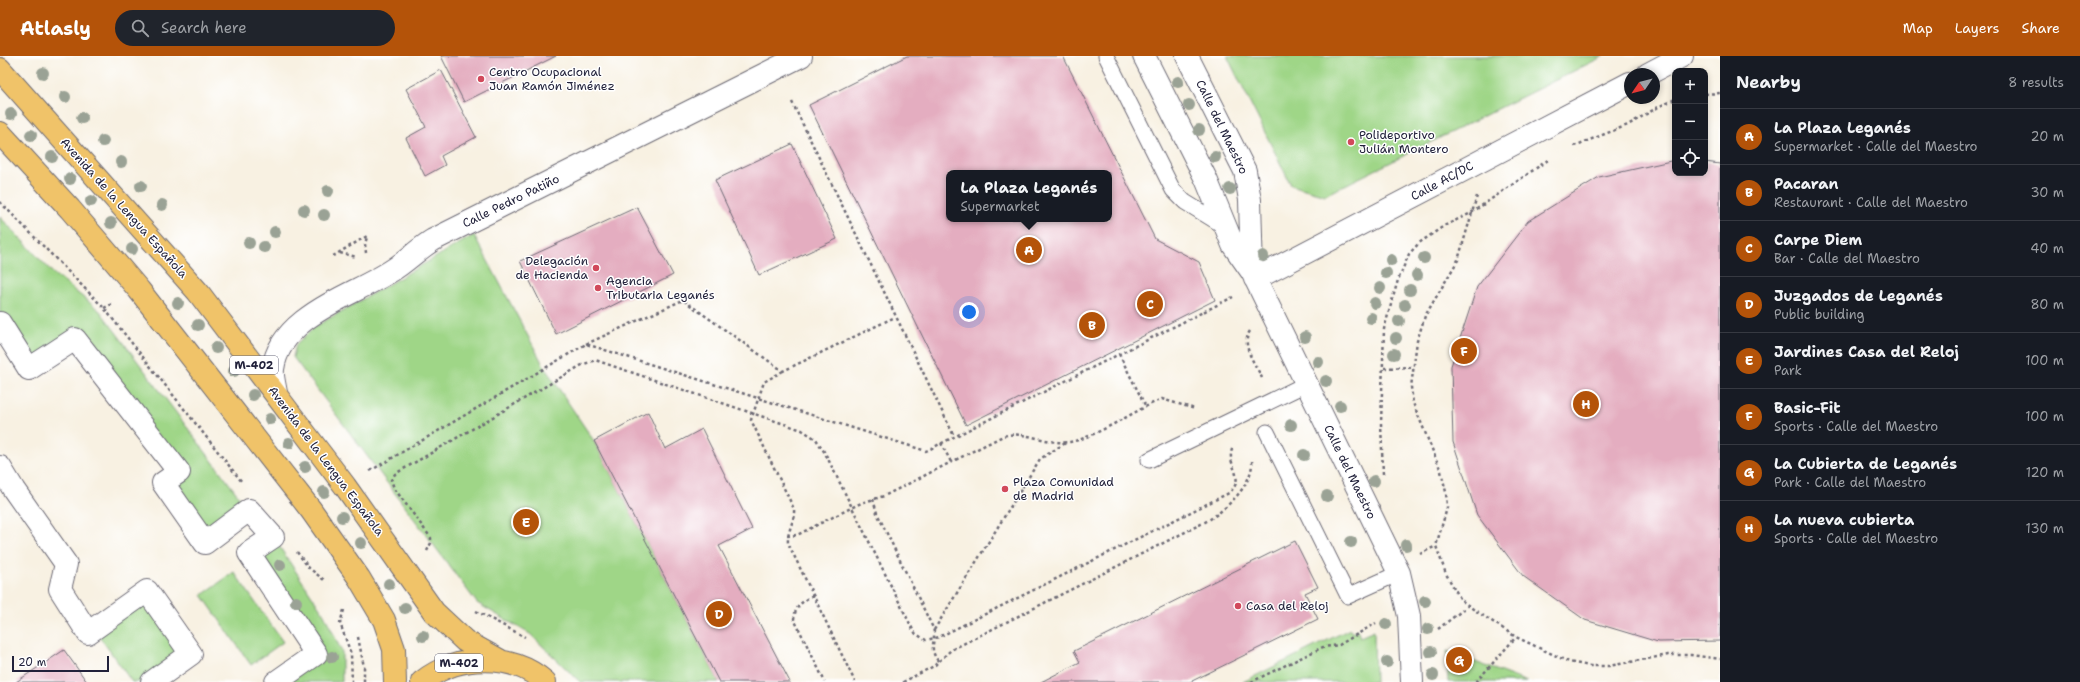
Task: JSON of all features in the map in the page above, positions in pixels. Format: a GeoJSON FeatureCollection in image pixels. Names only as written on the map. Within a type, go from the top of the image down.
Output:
{"type":"FeatureCollection","features":[{"type":"Feature","properties":{"kind":"highway","name":"Avenida de la Lengua Española"},"geometry":{"type":"LineString","coordinates":[[0,69],[176,264],[276,393],[394,552],[434,612],[465,641],[501,661]]}},
{"type":"Feature","properties":{"kind":"highway"},"geometry":{"type":"LineString","coordinates":[[0,133],[70,209],[139,290],[325,529],[374,602],[384,620],[394,649],[395,682]]}},
{"type":"Feature","properties":{"kind":"highway","name":"M-402"},"geometry":{"type":"LineString","coordinates":[[422,682],[446,668],[463,662],[483,660],[501,661],[528,669],[545,682]]}},
{"type":"Feature","properties":{"kind":"street","name":"Calle Pedro Patiño"},"geometry":{"type":"LineString","coordinates":[[276,393],[273,370],[279,348],[294,328],[312,315],[391,271],[432,240],[801,56]]}},
{"type":"Feature","properties":{"kind":"street","name":"Calle del Maestro"},"geometry":{"type":"LineString","coordinates":[[1144,56],[1206,179],[1233,245],[1253,276],[1399,574],[1409,616],[1412,682]]}},
{"type":"Feature","properties":{"kind":"street","name":"Calle del Maestro"},"geometry":{"type":"LineString","coordinates":[[1187,56],[1245,171],[1250,200],[1253,276]]}},
{"type":"Feature","properties":{"kind":"street"},"geometry":{"type":"LineString","coordinates":[[1659,68],[1682,56]]}},
{"type":"Feature","properties":{"kind":"street","name":"Calle AC/DC"},"geometry":{"type":"LineString","coordinates":[[1253,276],[1624,86]]}},
{"type":"Feature","properties":{"kind":"street"},"geometry":{"type":"LineString","coordinates":[[0,323],[29,369],[75,339],[178,472],[163,483],[205,543],[249,510],[273,537],[248,553],[316,654],[276,682]]}},
{"type":"Feature","properties":{"kind":"street"},"geometry":{"type":"LineString","coordinates":[[0,467],[14,490],[66,564],[60,589],[88,633],[147,591],[191,654],[152,682]]}},
{"type":"Feature","properties":{"kind":"lane"},"geometry":{"type":"LineString","coordinates":[[1106,56],[1173,190],[1185,202],[1224,226]]}},
{"type":"Feature","properties":{"kind":"lane"},"geometry":{"type":"LineString","coordinates":[[1149,460],[1306,384]]}},
{"type":"Feature","properties":{"kind":"lane"},"geometry":{"type":"LineString","coordinates":[[1267,432],[1348,596],[1399,574]]}},
{"type":"Feature","properties":{"kind":"path"},"geometry":{"type":"LineString","coordinates":[[1708,94],[1720,93]]}},
{"type":"Feature","properties":{"kind":"path"},"geometry":{"type":"LineString","coordinates":[[1571,148],[1628,125],[1672,100]]}},
{"type":"Feature","properties":{"kind":"path"},"geometry":{"type":"LineString","coordinates":[[792,102],[954,436]]}},
{"type":"Feature","properties":{"kind":"path"},"geometry":{"type":"LineString","coordinates":[[1383,478],[1384,469],[1381,416],[1384,368],[1384,329],[1396,287],[1409,254],[1419,243],[1444,226],[1471,213],[1555,156]]}},
{"type":"Feature","properties":{"kind":"path"},"geometry":{"type":"LineString","coordinates":[[1484,159],[1480,186],[1458,260],[1425,316],[1417,341],[1411,387],[1414,403],[1441,472],[1446,492],[1447,508],[1436,546],[1446,574],[1462,600],[1468,606],[1516,637],[1569,662],[1590,666],[1616,665],[1668,655],[1691,655],[1720,659]]}},
{"type":"Feature","properties":{"kind":"path"},"geometry":{"type":"LineString","coordinates":[[0,202],[104,308],[245,487]]}},
{"type":"Feature","properties":{"kind":"path"},"geometry":{"type":"LineString","coordinates":[[333,256],[368,236],[365,244],[366,258]]}},
{"type":"Feature","properties":{"kind":"path"},"geometry":{"type":"LineString","coordinates":[[340,253],[361,258]]}},
{"type":"Feature","properties":{"kind":"path"},"geometry":{"type":"LineString","coordinates":[[586,344],[926,451],[1238,294]]}},
{"type":"Feature","properties":{"kind":"path"},"geometry":{"type":"LineString","coordinates":[[370,476],[367,473],[586,344],[684,300],[783,371]]}},
{"type":"Feature","properties":{"kind":"path"},"geometry":{"type":"LineString","coordinates":[[855,682],[788,543],[787,536],[795,515],[794,509],[751,420],[764,382],[783,371],[895,317]]}},
{"type":"Feature","properties":{"kind":"path"},"geometry":{"type":"LineString","coordinates":[[1274,318],[1252,329],[1246,336],[1246,341],[1247,348],[1274,400]]}},
{"type":"Feature","properties":{"kind":"path"},"geometry":{"type":"LineString","coordinates":[[1120,354],[1146,407]]}},
{"type":"Feature","properties":{"kind":"path"},"geometry":{"type":"LineString","coordinates":[[422,548],[425,553],[430,548],[431,538],[394,488],[391,480],[395,474],[586,363],[595,360],[605,362],[802,430],[816,439],[826,453],[913,630],[921,638],[926,640],[933,638],[1229,493],[1235,488],[1238,480],[1231,452],[1236,444],[1245,439]]}},
{"type":"Feature","properties":{"kind":"path"},"geometry":{"type":"LineString","coordinates":[[1384,368],[1413,367]]}},
{"type":"Feature","properties":{"kind":"path"},"geometry":{"type":"LineString","coordinates":[[939,662],[933,653],[934,630],[1040,459],[1068,442],[1084,437],[1162,399],[1193,409],[1200,408]]}},
{"type":"Feature","properties":{"kind":"path"},"geometry":{"type":"LineString","coordinates":[[903,682],[939,662],[951,650],[1215,516],[1236,496],[1252,469],[1251,452],[1235,418]]}},
{"type":"Feature","properties":{"kind":"path"},"geometry":{"type":"LineString","coordinates":[[787,536],[797,536],[852,507],[884,496],[1008,435],[1068,442]]}},
{"type":"Feature","properties":{"kind":"path"},"geometry":{"type":"LineString","coordinates":[[941,443],[951,462]]}},
{"type":"Feature","properties":{"kind":"path"},"geometry":{"type":"LineString","coordinates":[[873,499],[877,513],[934,630]]}},
{"type":"Feature","properties":{"kind":"path"},"geometry":{"type":"LineString","coordinates":[[1420,554],[1436,546]]}},
{"type":"Feature","properties":{"kind":"path"},"geometry":{"type":"LineString","coordinates":[[295,549],[309,568],[328,586]]}},
{"type":"Feature","properties":{"kind":"path"},"geometry":{"type":"LineString","coordinates":[[813,595],[802,602],[798,607],[794,619],[824,682]]}},
{"type":"Feature","properties":{"kind":"path"},"geometry":{"type":"LineString","coordinates":[[342,604],[348,614]]}},
{"type":"Feature","properties":{"kind":"path"},"geometry":{"type":"LineString","coordinates":[[1438,629],[1468,606]]}},
{"type":"Feature","properties":{"kind":"path"},"geometry":{"type":"LineString","coordinates":[[345,608],[342,612],[340,622],[351,654],[352,682]]}},
{"type":"Feature","properties":{"kind":"path"},"geometry":{"type":"LineString","coordinates":[[474,609],[521,634],[527,639]]}},
{"type":"Feature","properties":{"kind":"path"},"geometry":{"type":"LineString","coordinates":[[1251,682],[1323,647],[1339,645],[1376,623]]}},
{"type":"Feature","properties":{"kind":"path"},"geometry":{"type":"LineString","coordinates":[[356,632],[363,662],[364,682]]}},
{"type":"Feature","properties":{"kind":"path"},"geometry":{"type":"LineString","coordinates":[[1476,682],[1516,637]]}},
{"type":"Feature","properties":{"kind":"green space","name":"Polideportivo Julián Montero"},"geometry":{"type":"Polygon","coordinates":[[[1227,56],[1604,56],[1325,195],[1291,185],[1227,56]]]}},
{"type":"Feature","properties":{"kind":"green space"},"geometry":{"type":"Polygon","coordinates":[[[0,217],[54,274],[100,311],[249,510],[205,543],[163,483],[178,472],[76,339],[29,369],[0,323],[0,217]]]}},
{"type":"Feature","properties":{"kind":"green space"},"geometry":{"type":"Polygon","coordinates":[[[474,235],[545,368],[594,441],[719,682],[580,682],[530,634],[477,603],[293,357],[296,344],[316,326],[474,235]]]}},
{"type":"Feature","properties":{"kind":"green space"},"geometry":{"type":"Polygon","coordinates":[[[273,537],[324,614],[342,652],[342,682],[276,682],[316,654],[249,553],[273,537]]]}},
{"type":"Feature","properties":{"kind":"green space"},"geometry":{"type":"Polygon","coordinates":[[[234,572],[283,642],[251,665],[202,595],[234,572]]]}},
{"type":"Feature","properties":{"kind":"green space"},"geometry":{"type":"Polygon","coordinates":[[[147,591],[191,654],[152,682],[132,682],[94,629],[147,591]]]}},
{"type":"Feature","properties":{"kind":"green space"},"geometry":{"type":"Polygon","coordinates":[[[1350,629],[1352,633],[1357,630],[1360,637],[1374,631],[1375,682],[1243,682],[1350,629]]]}},
{"type":"Feature","properties":{"kind":"green space"},"geometry":{"type":"Polygon","coordinates":[[[1447,651],[1527,682],[1448,682],[1447,651]]]}},
{"type":"Feature","properties":{"kind":"building","name":"Centro Ocupacional Juan Ramón Jiménez"},"geometry":{"type":"Polygon","coordinates":[[[441,56],[556,56],[464,102],[441,56]]]}},
{"type":"Feature","properties":{"kind":"building"},"geometry":{"type":"Polygon","coordinates":[[[907,56],[1063,56],[1155,239],[1199,262],[1215,300],[966,425],[809,105],[907,56]]]}},
{"type":"Feature","properties":{"kind":"building"},"geometry":{"type":"Polygon","coordinates":[[[441,70],[476,137],[441,156],[445,165],[425,176],[406,138],[426,127],[406,89],[441,70]]]}},
{"type":"Feature","properties":{"kind":"building"},"geometry":{"type":"Polygon","coordinates":[[[792,144],[837,239],[759,275],[715,180],[792,144]]]}},
{"type":"Feature","properties":{"kind":"building"},"geometry":{"type":"Polygon","coordinates":[[[1672,161],[1672,176],[1708,176],[1708,162],[1720,164],[1720,641],[1658,642],[1585,620],[1523,576],[1477,515],[1453,442],[1451,366],[1477,287],[1528,221],[1599,177],[1672,161]]]}},
{"type":"Feature","properties":{"kind":"building","name":"Delegación de Hacienda"},"geometry":{"type":"Polygon","coordinates":[[[637,207],[673,275],[556,334],[520,261],[637,207]]]}},
{"type":"Feature","properties":{"kind":"building"},"geometry":{"type":"Polygon","coordinates":[[[648,412],[665,449],[702,429],[752,529],[719,546],[790,682],[719,682],[594,441],[648,412]]]}},
{"type":"Feature","properties":{"kind":"building","name":"Casa del Reloj"},"geometry":{"type":"Polygon","coordinates":[[[1295,541],[1318,587],[1305,593],[1318,619],[1190,682],[1041,682],[1080,662],[1074,651],[1295,541]]]}},
{"type":"Feature","properties":{"kind":"building"},"geometry":{"type":"Polygon","coordinates":[[[64,650],[87,682],[16,682],[64,650]]]}},
{"type":"Feature","properties":{"kind":"place","name":"Centro Ocupacional Juan Ramón Jiménez"},"geometry":{"type":"Point","coordinates":[481,79]}},
{"type":"Feature","properties":{"kind":"place","name":"Polideportivo Julián Montero"},"geometry":{"type":"Point","coordinates":[1351,142]}},
{"type":"Feature","properties":{"kind":"place","name":"La Plaza Leganés"},"geometry":{"type":"Point","coordinates":[1029,250]}},
{"type":"Feature","properties":{"kind":"place","name":"Delegación de Hacienda"},"geometry":{"type":"Point","coordinates":[596,268]}},
{"type":"Feature","properties":{"kind":"place","name":"Agencia Tributaria Leganés"},"geometry":{"type":"Point","coordinates":[598,288]}},
{"type":"Feature","properties":{"kind":"place","name":"Carpe Diem"},"geometry":{"type":"Point","coordinates":[1150,304]}},
{"type":"Feature","properties":{"kind":"place","name":"Pacaran"},"geometry":{"type":"Point","coordinates":[1092,325]}},
{"type":"Feature","properties":{"kind":"place","name":"Basic-Fit"},"geometry":{"type":"Point","coordinates":[1464,351]}},
{"type":"Feature","properties":{"kind":"place","name":"La nueva cubierta"},"geometry":{"type":"Point","coordinates":[1586,404]}},
{"type":"Feature","properties":{"kind":"place","name":"Plaza Comunidad de Madrid"},"geometry":{"type":"Point","coordinates":[1005,489]}},
{"type":"Feature","properties":{"kind":"place","name":"Jardines Casa del Reloj"},"geometry":{"type":"Point","coordinates":[526,522]}},
{"type":"Feature","properties":{"kind":"place","name":"Casa del Reloj"},"geometry":{"type":"Point","coordinates":[1238,606]}},
{"type":"Feature","properties":{"kind":"place","name":"Juzgados de Leganés"},"geometry":{"type":"Point","coordinates":[719,614]}},
{"type":"Feature","properties":{"kind":"place","name":"La Cubierta de Leganés"},"geometry":{"type":"Point","coordinates":[1459,660]}}]}
